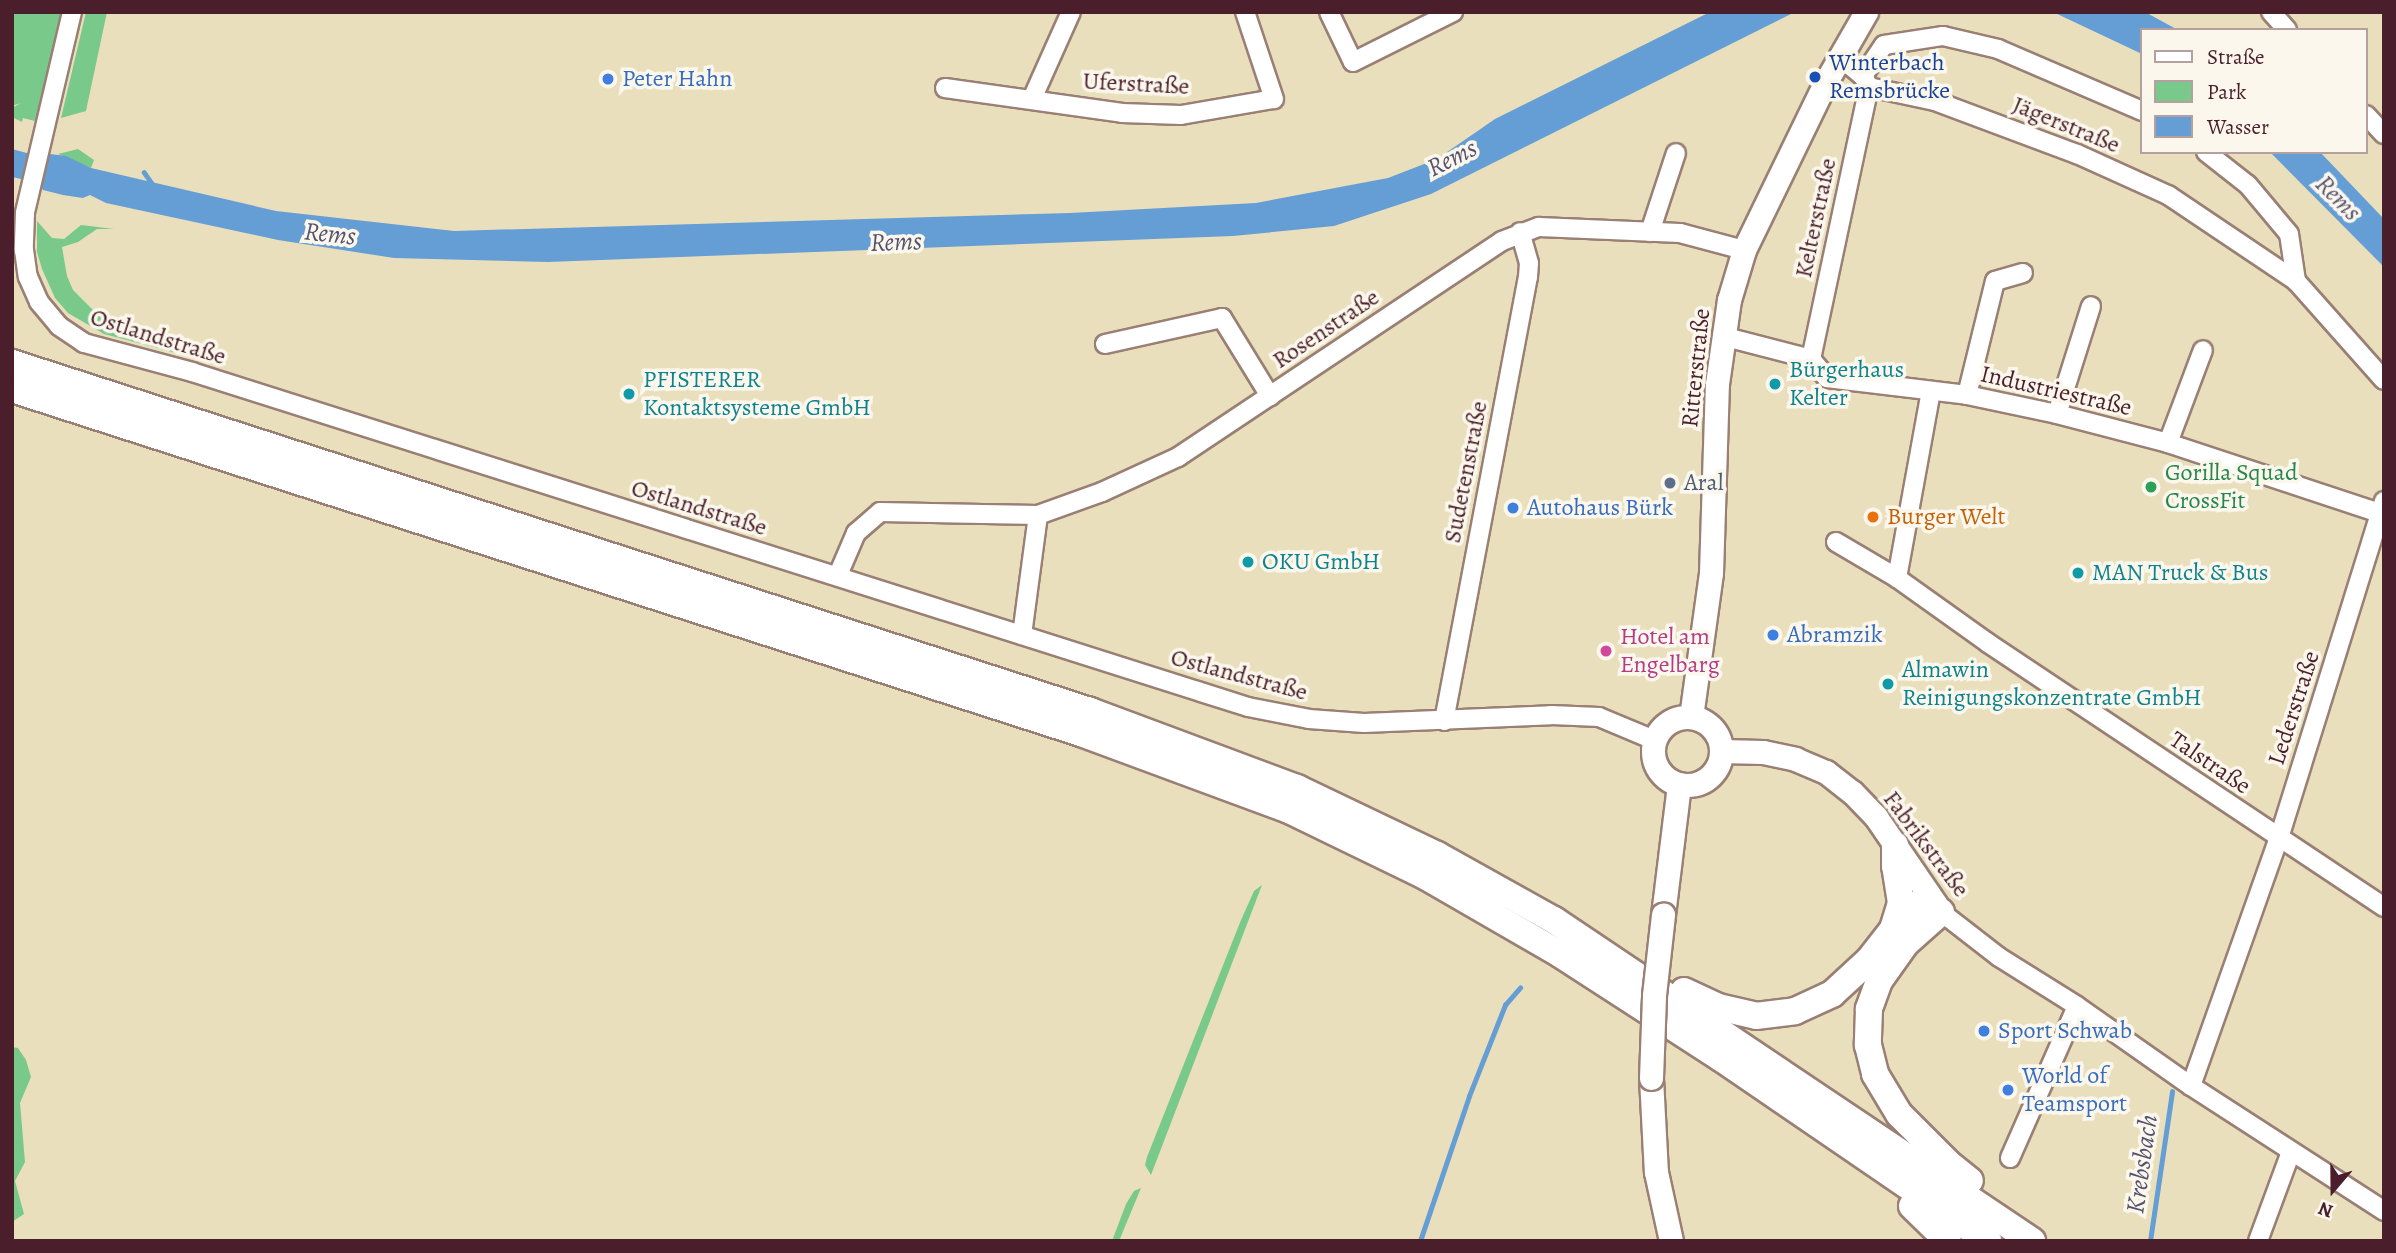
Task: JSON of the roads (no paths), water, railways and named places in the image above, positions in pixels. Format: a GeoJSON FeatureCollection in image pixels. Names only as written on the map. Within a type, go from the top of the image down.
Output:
{"type":"FeatureCollection","features":[{"type":"Feature","properties":{"kind":"highway"},"geometry":{"type":"LineString","coordinates":[[12,363],[1040,694],[1201,750],[1368,821],[1492,884],[1554,920],[2032,1241]]}},
{"type":"Feature","properties":{"kind":"highway"},"geometry":{"type":"LineString","coordinates":[[12,389],[1081,733],[1289,810],[1424,876],[1548,946],[1721,1058],[1988,1241]]}},
{"type":"Feature","properties":{"kind":"highway"},"geometry":{"type":"LineString","coordinates":[[1893,929],[1901,903],[1895,866],[1895,845]]}},
{"type":"Feature","properties":{"kind":"highway"},"geometry":{"type":"LineString","coordinates":[[1554,920],[1580,926],[1697,998],[1738,1013],[1756,1016],[1795,1011],[1832,994],[1869,960],[1893,929],[1935,903]]}},
{"type":"Feature","properties":{"kind":"highway"},"geometry":{"type":"LineString","coordinates":[[1935,903],[1879,981],[1869,1009],[1868,1045],[1875,1074],[1899,1114],[1948,1163],[1982,1190],[1990,1213]]}},
{"type":"Feature","properties":{"kind":"highway"},"geometry":{"type":"LineString","coordinates":[[1896,1178],[1908,1202],[1948,1241]]}},
{"type":"Feature","properties":{"kind":"main road","name":"Ritterstraße"},"geometry":{"type":"LineString","coordinates":[[1691,717],[1711,573],[1715,421],[1722,336],[1744,250],[1840,57],[1866,12]]}},
{"type":"Feature","properties":{"kind":"main road"},"geometry":{"type":"LineString","coordinates":[[1691,717],[1709,725],[1719,741],[1721,751],[1715,770],[1708,778],[1699,783],[1679,784],[1670,781],[1657,767],[1653,759],[1654,740],[1658,732],[1673,720],[1691,717]]}},
{"type":"Feature","properties":{"kind":"main road","name":"Fabrikstraße"},"geometry":{"type":"LineString","coordinates":[[1721,751],[1763,752],[1826,772],[1852,792],[1876,817],[1935,903]]}},
{"type":"Feature","properties":{"kind":"main road"},"geometry":{"type":"LineString","coordinates":[[1671,1241],[1656,1172],[1651,1077],[1654,995],[1679,784]]}},
{"type":"Feature","properties":{"kind":"street","name":"Ostlandstraße"},"geometry":{"type":"LineString","coordinates":[[72,12],[25,213],[23,250],[33,290],[48,315],[84,343],[192,372],[1209,695],[1276,713],[1364,723],[1551,715],[1599,718],[1654,740]]}},
{"type":"Feature","properties":{"kind":"street"},"geometry":{"type":"LineString","coordinates":[[1032,99],[1071,12]]}},
{"type":"Feature","properties":{"kind":"street","name":"Uferstraße"},"geometry":{"type":"LineString","coordinates":[[945,88],[1122,113],[1181,115],[1274,99],[1245,12]]}},
{"type":"Feature","properties":{"kind":"street"},"geometry":{"type":"LineString","coordinates":[[1329,12],[1353,62],[1453,12]]}},
{"type":"Feature","properties":{"kind":"street"},"geometry":{"type":"LineString","coordinates":[[2271,12],[2285,28]]}},
{"type":"Feature","properties":{"kind":"street"},"geometry":{"type":"LineString","coordinates":[[1866,82],[1884,45],[1943,36],[1998,49],[2140,110]]}},
{"type":"Feature","properties":{"kind":"street","name":"Jägerstraße"},"geometry":{"type":"LineString","coordinates":[[1840,57],[1866,82],[1935,101],[2077,153],[2168,195],[2296,281],[2384,380]]}},
{"type":"Feature","properties":{"kind":"street","name":"Kelterstraße"},"geometry":{"type":"LineString","coordinates":[[1811,359],[1866,82]]}},
{"type":"Feature","properties":{"kind":"street"},"geometry":{"type":"LineString","coordinates":[[2368,117],[2384,134]]}},
{"type":"Feature","properties":{"kind":"street"},"geometry":{"type":"LineString","coordinates":[[1650,232],[1676,153]]}},
{"type":"Feature","properties":{"kind":"street"},"geometry":{"type":"LineString","coordinates":[[2209,154],[2248,185],[2289,234],[2296,281]]}},
{"type":"Feature","properties":{"kind":"street","name":"Rosenstraße"},"geometry":{"type":"LineString","coordinates":[[838,575],[856,533],[880,512],[1038,515],[1102,492],[1178,457],[1502,241],[1520,232],[1539,227],[1680,233],[1744,250]]}},
{"type":"Feature","properties":{"kind":"street","name":"Sudetenstraße"},"geometry":{"type":"LineString","coordinates":[[1444,721],[1528,277],[1529,263],[1520,232]]}},
{"type":"Feature","properties":{"kind":"street"},"geometry":{"type":"LineString","coordinates":[[1967,395],[1995,281],[2022,273]]}},
{"type":"Feature","properties":{"kind":"street"},"geometry":{"type":"LineString","coordinates":[[2057,414],[2091,306]]}},
{"type":"Feature","properties":{"kind":"street"},"geometry":{"type":"LineString","coordinates":[[1105,344],[1222,318],[1270,397]]}},
{"type":"Feature","properties":{"kind":"street","name":"Industriestraße"},"geometry":{"type":"LineString","coordinates":[[1722,336],[1811,359],[1827,378],[1967,395],[2057,414],[2168,443],[2382,507]]}},
{"type":"Feature","properties":{"kind":"street"},"geometry":{"type":"LineString","coordinates":[[2168,443],[2203,350]]}},
{"type":"Feature","properties":{"kind":"street"},"geometry":{"type":"LineString","coordinates":[[1897,578],[1931,391]]}},
{"type":"Feature","properties":{"kind":"street","name":"Lederstraße"},"geometry":{"type":"LineString","coordinates":[[2191,1086],[2279,838],[2382,507]]}},
{"type":"Feature","properties":{"kind":"street"},"geometry":{"type":"LineString","coordinates":[[1022,635],[1038,515]]}},
{"type":"Feature","properties":{"kind":"street","name":"Talstraße"},"geometry":{"type":"LineString","coordinates":[[1836,542],[1897,578],[1988,643],[2384,907]]}},
{"type":"Feature","properties":{"kind":"street","name":"Fabrikstraße"},"geometry":{"type":"LineString","coordinates":[[1935,903],[2000,957],[2077,1006],[2291,1152],[2382,1205]]}},
{"type":"Feature","properties":{"kind":"street"},"geometry":{"type":"LineString","coordinates":[[2010,1158],[2077,1006]]}},
{"type":"Feature","properties":{"kind":"street"},"geometry":{"type":"LineString","coordinates":[[2258,1241],[2291,1152]]}},
{"type":"Feature","properties":{"kind":"water","name":"Rems"},"geometry":{"type":"Polygon","coordinates":[[[1710,12],[1795,12],[1431,194],[1334,226],[1233,236],[548,262],[394,258],[278,240],[106,203],[90,195],[83,198],[63,195],[43,190],[39,183],[12,177],[12,149],[45,158],[50,154],[66,156],[91,168],[276,211],[454,231],[1070,213],[1256,203],[1388,178],[1437,159],[1495,119],[1710,12]]]}},
{"type":"Feature","properties":{"kind":"water"},"geometry":{"type":"Polygon","coordinates":[[[2053,12],[2145,12],[2174,28],[2140,28],[2140,53],[2053,12]]]}},
{"type":"Feature","properties":{"kind":"water","name":"Rems"},"geometry":{"type":"Polygon","coordinates":[[[2272,154],[2322,154],[2384,219],[2384,267],[2272,154]]]}},
{"type":"Feature","properties":{"kind":"waterway"},"geometry":{"type":"LineString","coordinates":[[144,172],[153,185]]}},
{"type":"Feature","properties":{"kind":"waterway"},"geometry":{"type":"LineString","coordinates":[[1420,1241],[1469,1096],[1505,1005],[1520,988]]}},
{"type":"Feature","properties":{"kind":"waterway","name":"Krebsbach"},"geometry":{"type":"LineString","coordinates":[[2150,1241],[2172,1092]]}},
{"type":"Feature","properties":{"kind":"place","name":"Winterbach Remsbrücke"},"geometry":{"type":"Point","coordinates":[1815,77]}},
{"type":"Feature","properties":{"kind":"place","name":"Peter Hahn"},"geometry":{"type":"Point","coordinates":[608,79]}},
{"type":"Feature","properties":{"kind":"place","name":"Bürgerhaus Kelter"},"geometry":{"type":"Point","coordinates":[1775,384]}},
{"type":"Feature","properties":{"kind":"place","name":"PFISTERER Kontaktsysteme GmbH"},"geometry":{"type":"Point","coordinates":[629,394]}},
{"type":"Feature","properties":{"kind":"place","name":"Aral"},"geometry":{"type":"Point","coordinates":[1670,483]}},
{"type":"Feature","properties":{"kind":"place","name":"Gorilla Squad CrossFit"},"geometry":{"type":"Point","coordinates":[2151,487]}},
{"type":"Feature","properties":{"kind":"place","name":"Autohaus Bürk"},"geometry":{"type":"Point","coordinates":[1513,508]}},
{"type":"Feature","properties":{"kind":"place","name":"Burger Welt"},"geometry":{"type":"Point","coordinates":[1873,517]}},
{"type":"Feature","properties":{"kind":"place","name":"OKU GmbH"},"geometry":{"type":"Point","coordinates":[1248,562]}},
{"type":"Feature","properties":{"kind":"place","name":"MAN Truck & Bus"},"geometry":{"type":"Point","coordinates":[2078,573]}},
{"type":"Feature","properties":{"kind":"place","name":"Abramzik"},"geometry":{"type":"Point","coordinates":[1773,635]}},
{"type":"Feature","properties":{"kind":"place","name":"Hotel am Engelbarg"},"geometry":{"type":"Point","coordinates":[1606,651]}},
{"type":"Feature","properties":{"kind":"place","name":"Almawin Reinigungskonzentrate GmbH"},"geometry":{"type":"Point","coordinates":[1888,684]}},
{"type":"Feature","properties":{"kind":"place","name":"Sport Schwab"},"geometry":{"type":"Point","coordinates":[1984,1031]}},
{"type":"Feature","properties":{"kind":"place","name":"World of Teamsport"},"geometry":{"type":"Point","coordinates":[2008,1090]}}]}
